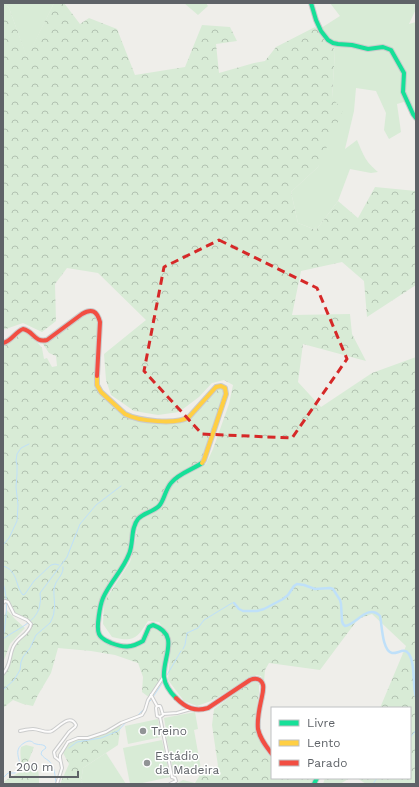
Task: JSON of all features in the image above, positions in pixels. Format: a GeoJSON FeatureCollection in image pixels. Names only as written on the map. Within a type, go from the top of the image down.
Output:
{"type":"FeatureCollection","features":[{"type":"Feature","properties":{"kind":"main road"},"geometry":{"type":"LineString","coordinates":[[311,3],[317,22],[324,35],[334,43],[367,49],[384,46],[391,50],[404,73],[403,92],[416,118]]}},
{"type":"Feature","properties":{"kind":"main road"},"geometry":{"type":"LineString","coordinates":[[3,343],[10,341],[20,330],[24,329],[30,332],[39,341],[44,342],[82,314],[87,311],[91,311],[98,315],[100,322],[97,378],[98,389],[125,414],[152,421],[183,420],[189,417],[216,387],[222,386],[225,388],[226,394],[224,401],[204,460],[198,466],[178,476],[168,487],[161,504],[142,515],[136,522],[129,556],[105,594],[101,605],[99,634],[104,640],[124,647],[143,641],[149,627],[153,625],[158,627],[166,636],[169,643],[164,676],[165,685],[182,704],[191,709],[200,710],[208,708],[250,680],[255,678],[260,680],[263,687],[258,717],[258,731],[263,743],[271,753]]}},
{"type":"Feature","properties":{"kind":"street"},"geometry":{"type":"LineString","coordinates":[[3,674],[7,668],[15,643],[31,627],[31,622],[14,614],[10,604],[4,602]]}},
{"type":"Feature","properties":{"kind":"street"},"geometry":{"type":"LineString","coordinates":[[57,784],[62,769],[60,755],[68,742],[78,738],[88,738],[106,732],[121,723],[142,715],[151,694],[164,676]]}},
{"type":"Feature","properties":{"kind":"street"},"geometry":{"type":"LineString","coordinates":[[151,694],[157,706],[160,706],[163,714]]}},
{"type":"Feature","properties":{"kind":"street"},"geometry":{"type":"LineString","coordinates":[[157,706],[157,716],[160,717],[172,777],[170,779],[171,783]]}},
{"type":"Feature","properties":{"kind":"street"},"geometry":{"type":"LineString","coordinates":[[160,717],[163,714],[177,713],[191,709]]}},
{"type":"Feature","properties":{"kind":"street"},"geometry":{"type":"LineString","coordinates":[[20,731],[38,730],[48,732],[52,731],[68,720],[72,720],[76,725],[75,727],[69,732],[54,752],[55,757],[61,762]]}},
{"type":"Feature","properties":{"kind":"street"},"geometry":{"type":"LineString","coordinates":[[171,783],[175,782],[176,780],[176,778],[172,777]]}},
{"type":"Feature","properties":{"kind":"highlighted area"},"geometry":{"type":"Polygon","coordinates":[[[219,240],[317,288],[347,359],[292,438],[202,434],[144,371],[164,267],[219,240]]]}},
{"type":"Feature","properties":{"kind":"green space"},"geometry":{"type":"Polygon","coordinates":[[[3,3],[5,3],[9,8],[27,57],[54,3],[64,3],[80,24],[89,18],[117,29],[135,75],[185,67],[202,25],[230,27],[237,41],[216,44],[219,73],[265,61],[276,47],[315,27],[335,50],[332,98],[343,110],[318,167],[291,192],[298,223],[316,230],[338,201],[358,218],[375,187],[416,191],[416,285],[367,317],[364,281],[342,262],[301,271],[292,315],[350,314],[352,334],[366,361],[303,344],[298,382],[321,407],[372,373],[416,357],[416,784],[366,784],[358,779],[411,779],[411,707],[380,707],[406,646],[372,614],[358,619],[320,670],[269,663],[265,670],[264,682],[261,676],[256,675],[211,701],[197,706],[184,701],[168,680],[170,639],[159,622],[148,621],[137,636],[133,638],[125,639],[112,637],[103,624],[104,602],[130,562],[138,524],[144,515],[136,522],[131,550],[105,594],[101,605],[99,634],[101,638],[107,641],[121,645],[130,645],[142,642],[151,625],[158,627],[166,636],[169,648],[166,670],[164,676],[150,698],[142,692],[143,677],[138,663],[115,655],[58,648],[51,673],[33,706],[13,700],[3,708],[3,674],[7,668],[15,643],[29,630],[31,622],[14,614],[10,604],[3,601],[3,343],[13,338],[20,330],[24,329],[34,336],[42,348],[44,359],[47,358],[52,367],[57,366],[56,356],[49,353],[41,341],[47,340],[85,312],[95,312],[100,322],[97,385],[105,396],[129,414],[142,419],[156,421],[178,421],[186,419],[219,386],[224,387],[226,394],[204,460],[182,475],[206,464],[229,404],[233,385],[224,380],[212,383],[199,397],[179,412],[158,415],[134,411],[111,395],[106,380],[104,354],[146,320],[98,273],[67,268],[55,284],[56,321],[42,332],[23,323],[3,330],[3,3]]]}},
{"type":"Feature","properties":{"kind":"green space"},"geometry":{"type":"Polygon","coordinates":[[[5,3],[54,3],[27,58],[9,8],[5,3]]]}},
{"type":"Feature","properties":{"kind":"green space"},"geometry":{"type":"Polygon","coordinates":[[[184,3],[206,3],[208,6],[198,15],[184,3]]]}},
{"type":"Feature","properties":{"kind":"green space"},"geometry":{"type":"Polygon","coordinates":[[[330,3],[416,3],[416,9],[409,24],[416,22],[416,109],[410,115],[407,101],[397,104],[401,132],[389,139],[384,130],[386,113],[376,91],[356,88],[354,111],[345,149],[357,140],[365,158],[378,172],[371,173],[350,169],[338,201],[316,230],[298,223],[291,192],[318,167],[332,98],[335,50],[318,30],[340,16],[330,3]]]}},
{"type":"Feature","properties":{"kind":"green space"},"geometry":{"type":"Polygon","coordinates":[[[7,610],[25,628],[10,644],[3,663],[3,618],[7,610]]]}},
{"type":"Feature","properties":{"kind":"green space"},"geometry":{"type":"Polygon","coordinates":[[[255,681],[259,684],[255,718],[256,731],[271,758],[271,779],[316,779],[313,784],[176,784],[183,780],[195,783],[200,775],[211,774],[218,766],[212,725],[214,709],[245,686],[255,681]]]}},
{"type":"Feature","properties":{"kind":"green space"},"geometry":{"type":"Polygon","coordinates":[[[195,712],[198,729],[194,730],[201,769],[174,774],[164,718],[195,712]]]}},
{"type":"Feature","properties":{"kind":"green space","name":"Treino"},"geometry":{"type":"Polygon","coordinates":[[[158,719],[161,737],[128,744],[125,726],[158,719]]]}},
{"type":"Feature","properties":{"kind":"green space"},"geometry":{"type":"Polygon","coordinates":[[[121,723],[118,745],[83,768],[81,782],[85,784],[60,784],[69,764],[62,751],[68,742],[78,738],[106,732],[121,723]]]}},
{"type":"Feature","properties":{"kind":"green space","name":"Estádio da Madeira"},"geometry":{"type":"Polygon","coordinates":[[[162,740],[170,777],[138,784],[130,784],[123,748],[162,740]]]}},
{"type":"Feature","properties":{"kind":"green space"},"geometry":{"type":"Polygon","coordinates":[[[26,745],[34,747],[28,762],[37,768],[39,784],[3,784],[3,782],[20,772],[21,747],[26,745]]]}},
{"type":"Feature","properties":{"kind":"green space"},"geometry":{"type":"Polygon","coordinates":[[[106,753],[126,784],[85,784],[81,782],[83,768],[106,753]]]}},
{"type":"Feature","properties":{"kind":"green space"},"geometry":{"type":"Polygon","coordinates":[[[325,779],[348,779],[340,784],[323,784],[325,779]]]}},
{"type":"Feature","properties":{"kind":"waterway"},"geometry":{"type":"LineString","coordinates":[[3,545],[9,538],[17,521],[17,454],[21,448],[29,444]]}},
{"type":"Feature","properties":{"kind":"waterway"},"geometry":{"type":"LineString","coordinates":[[3,639],[26,624],[36,615],[39,610],[40,593],[67,557],[80,524],[96,505],[121,486]]}},
{"type":"Feature","properties":{"kind":"waterway"},"geometry":{"type":"LineString","coordinates":[[3,566],[8,568],[14,575],[23,595],[34,581],[51,565],[59,565]]}},
{"type":"Feature","properties":{"kind":"waterway"},"geometry":{"type":"LineString","coordinates":[[3,690],[14,680],[20,670],[23,657],[30,648],[36,635],[51,622],[54,608],[54,588],[63,567]]}},
{"type":"Feature","properties":{"kind":"waterway"},"geometry":{"type":"LineString","coordinates":[[3,583],[6,596],[6,617],[3,638]]}},
{"type":"Feature","properties":{"kind":"waterway"},"geometry":{"type":"LineString","coordinates":[[234,603],[243,611],[257,611],[283,599],[297,584],[315,589],[333,589],[340,600],[342,621],[345,626],[367,613],[376,613],[380,616],[386,648],[392,653],[405,651],[411,658],[416,697]]}},
{"type":"Feature","properties":{"kind":"waterway"},"geometry":{"type":"LineString","coordinates":[[183,649],[187,633],[198,628],[204,620],[232,603]]}},
{"type":"Feature","properties":{"kind":"waterway"},"geometry":{"type":"LineString","coordinates":[[167,675],[181,651]]}},
{"type":"Feature","properties":{"kind":"waterway"},"geometry":{"type":"LineString","coordinates":[[153,697],[163,682]]}},
{"type":"Feature","properties":{"kind":"waterway"},"geometry":{"type":"LineString","coordinates":[[147,704],[151,700]]}},
{"type":"Feature","properties":{"kind":"waterway"},"geometry":{"type":"LineString","coordinates":[[137,716],[144,709]]}},
{"type":"Feature","properties":{"kind":"waterway"},"geometry":{"type":"LineString","coordinates":[[69,748],[77,742],[101,738],[118,731],[127,721]]}},
{"type":"Feature","properties":{"kind":"waterway"},"geometry":{"type":"LineString","coordinates":[[411,737],[416,730]]}},
{"type":"Feature","properties":{"kind":"waterway"},"geometry":{"type":"LineString","coordinates":[[3,778],[8,773],[15,773],[19,770],[20,763],[18,749],[24,743],[30,741],[35,744],[45,746],[46,748],[41,754],[52,766],[56,784]]}},
{"type":"Feature","properties":{"kind":"waterway"},"geometry":{"type":"LineString","coordinates":[[373,784],[376,779]]}},
{"type":"Feature","properties":{"kind":"traffic: fast"},"geometry":{"type":"LineString","coordinates":[[311,3],[321,31],[328,40],[333,43],[352,45],[368,49],[383,47],[391,50],[404,73],[403,92],[416,118]]}},
{"type":"Feature","properties":{"kind":"traffic: fast"},"geometry":{"type":"LineString","coordinates":[[176,698],[168,689],[164,677],[168,641],[166,635],[161,629],[153,625],[149,627],[143,641],[131,646],[120,646],[106,641],[100,636],[98,631],[99,616],[103,598],[129,554],[134,527],[138,519],[159,506],[169,486],[174,480],[202,463]]}},
{"type":"Feature","properties":{"kind":"traffic: fast"},"geometry":{"type":"LineString","coordinates":[[314,784],[316,779]]}},
{"type":"Feature","properties":{"kind":"traffic: slow"},"geometry":{"type":"LineString","coordinates":[[97,376],[97,385],[101,392],[125,414],[139,419],[157,421],[175,421],[189,417],[216,387],[221,386],[225,388],[226,394],[202,463]]}},
{"type":"Feature","properties":{"kind":"traffic: jam"},"geometry":{"type":"LineString","coordinates":[[3,343],[23,329],[30,332],[39,340],[47,340],[82,314],[89,311],[94,312],[96,313],[100,322],[97,376]]}},
{"type":"Feature","properties":{"kind":"traffic: jam"},"geometry":{"type":"LineString","coordinates":[[176,698],[183,704],[199,710],[208,708],[250,680],[259,680],[263,685],[263,689],[258,715],[258,729],[265,745],[271,753]]}},
{"type":"Feature","properties":{"kind":"place","name":"Treino"},"geometry":{"type":"Point","coordinates":[143,731]}},
{"type":"Feature","properties":{"kind":"place","name":"Estádio da Madeira"},"geometry":{"type":"Point","coordinates":[147,763]}}]}
